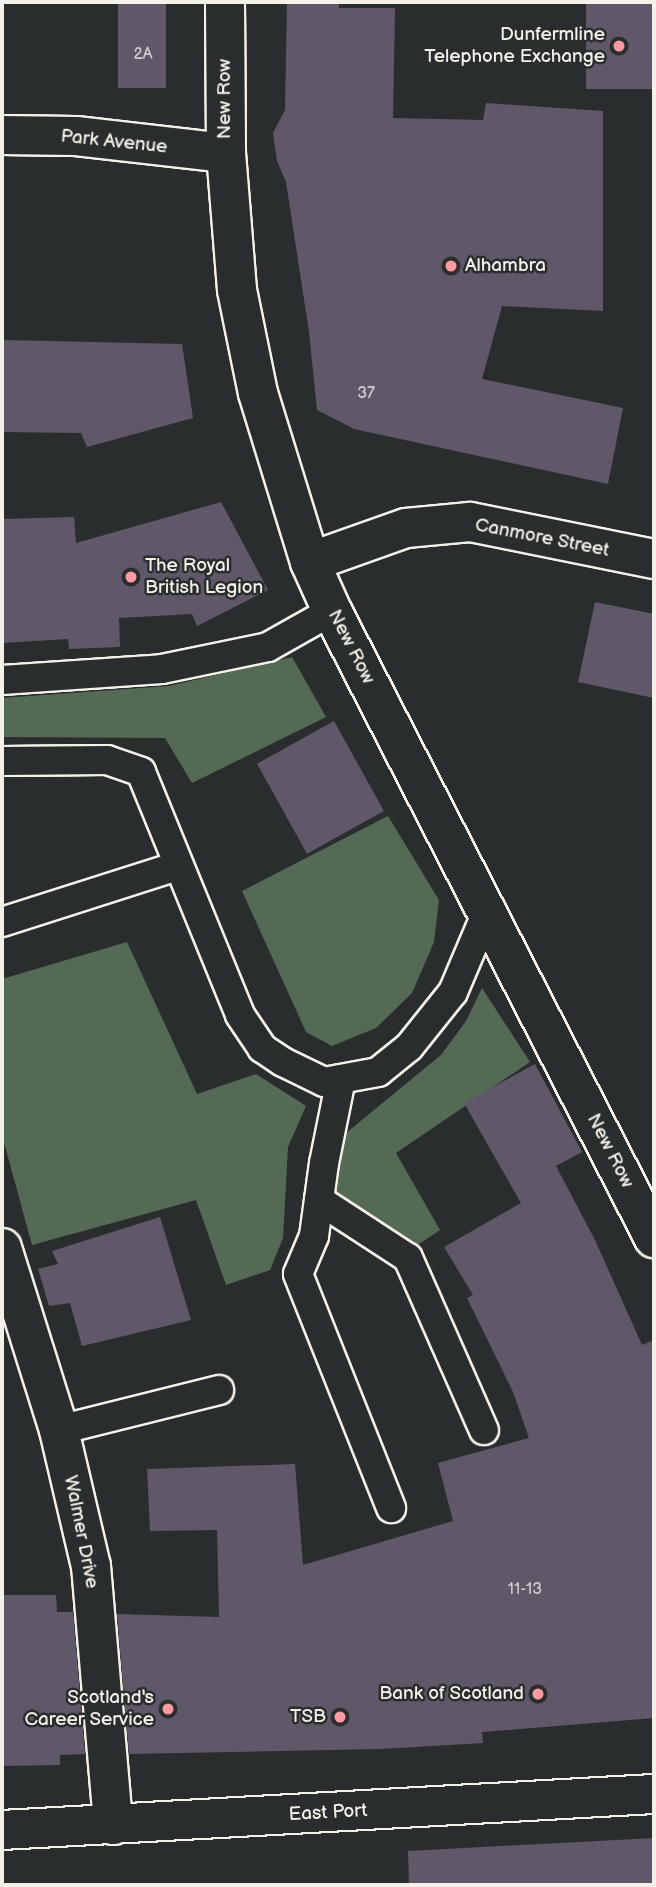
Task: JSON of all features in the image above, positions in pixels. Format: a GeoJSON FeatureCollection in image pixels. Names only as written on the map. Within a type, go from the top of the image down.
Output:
{"type":"FeatureCollection","features":[{"type":"Feature","properties":{"kind":"street","name":"New Row"},"geometry":{"type":"LineString","coordinates":[[225,2],[226,153],[237,290],[258,393],[310,562],[332,611],[654,1238]]}},
{"type":"Feature","properties":{"kind":"street","name":"Park Avenue"},"geometry":{"type":"LineString","coordinates":[[2,135],[76,136],[226,153]]}},
{"type":"Feature","properties":{"kind":"street","name":"Canmore Street"},"geometry":{"type":"LineString","coordinates":[[310,562],[406,528],[470,523],[654,559]]}},
{"type":"Feature","properties":{"kind":"street","name":"Walmer Drive"},"geometry":{"type":"LineString","coordinates":[[2,1248],[59,1430],[91,1566],[113,1825]]}},
{"type":"Feature","properties":{"kind":"street","name":"East Port"},"geometry":{"type":"LineString","coordinates":[[2,1830],[654,1794]]}},
{"type":"Feature","properties":{"kind":"lane"},"geometry":{"type":"LineString","coordinates":[[2,680],[162,669],[268,647],[332,611]]}},
{"type":"Feature","properties":{"kind":"lane"},"geometry":{"type":"LineString","coordinates":[[2,761],[107,760],[141,772],[240,1015],[262,1048],[324,1082],[378,1072],[409,1047],[453,992],[487,912]]}},
{"type":"Feature","properties":{"kind":"lane"},"geometry":{"type":"LineString","coordinates":[[2,922],[178,866]]}},
{"type":"Feature","properties":{"kind":"lane"},"geometry":{"type":"LineString","coordinates":[[341,1079],[314,1236],[298,1274],[391,1508]]}},
{"type":"Feature","properties":{"kind":"lane"},"geometry":{"type":"LineString","coordinates":[[319,1200],[408,1258],[484,1430]]}},
{"type":"Feature","properties":{"kind":"lane"},"geometry":{"type":"LineString","coordinates":[[59,1430],[219,1390]]}},
{"type":"Feature","properties":{"kind":"green space"},"geometry":{"type":"Polygon","coordinates":[[[292,657],[326,717],[192,783],[165,738],[2,737],[2,698],[169,686],[292,657]]]}},
{"type":"Feature","properties":{"kind":"green space"},"geometry":{"type":"Polygon","coordinates":[[[388,816],[439,900],[434,942],[412,993],[376,1028],[332,1046],[306,1032],[242,891],[388,816]]]}},
{"type":"Feature","properties":{"kind":"green space"},"geometry":{"type":"Polygon","coordinates":[[[127,942],[197,1094],[256,1074],[306,1106],[288,1147],[283,1238],[270,1270],[226,1285],[196,1200],[32,1245],[2,1135],[2,979],[127,942]]]}},
{"type":"Feature","properties":{"kind":"green space"},"geometry":{"type":"Polygon","coordinates":[[[482,988],[530,1062],[396,1153],[440,1230],[419,1244],[408,1241],[352,1208],[335,1191],[337,1163],[346,1133],[441,1055],[466,1021],[482,988]]]}},
{"type":"Feature","properties":{"kind":"building"},"geometry":{"type":"Polygon","coordinates":[[[118,2],[166,2],[166,88],[118,88],[118,2]]]}},
{"type":"Feature","properties":{"kind":"building","name":"Alhambra"},"geometry":{"type":"Polygon","coordinates":[[[287,2],[339,2],[339,8],[395,8],[393,118],[483,120],[486,103],[603,111],[603,311],[502,306],[482,379],[623,408],[608,484],[354,429],[317,410],[309,332],[286,182],[277,161],[273,133],[285,110],[287,2]]]}},
{"type":"Feature","properties":{"kind":"building","name":"Dunfermline Telephone Exchange"},"geometry":{"type":"Polygon","coordinates":[[[586,2],[654,2],[654,89],[586,89],[586,2]]]}},
{"type":"Feature","properties":{"kind":"building"},"geometry":{"type":"Polygon","coordinates":[[[2,340],[182,344],[193,418],[87,447],[81,433],[2,432],[2,340]]]}},
{"type":"Feature","properties":{"kind":"building","name":"The Royal British Legion"},"geometry":{"type":"Polygon","coordinates":[[[221,502],[268,590],[197,626],[192,614],[119,618],[120,647],[69,649],[68,639],[2,643],[2,519],[74,517],[76,543],[221,502]]]}},
{"type":"Feature","properties":{"kind":"building"},"geometry":{"type":"Polygon","coordinates":[[[595,602],[654,614],[654,698],[578,682],[595,602]]]}},
{"type":"Feature","properties":{"kind":"building"},"geometry":{"type":"Polygon","coordinates":[[[334,721],[384,811],[307,854],[257,764],[334,721]]]}},
{"type":"Feature","properties":{"kind":"building"},"geometry":{"type":"Polygon","coordinates":[[[535,1064],[582,1152],[556,1166],[595,1240],[642,1345],[654,1340],[654,1718],[482,1732],[483,1743],[381,1749],[129,1754],[117,1614],[219,1617],[217,1530],[150,1531],[147,1469],[295,1464],[303,1565],[453,1521],[438,1463],[529,1438],[513,1392],[467,1298],[473,1295],[444,1247],[521,1203],[464,1103],[535,1064]]]}},
{"type":"Feature","properties":{"kind":"building"},"geometry":{"type":"Polygon","coordinates":[[[160,1217],[191,1320],[82,1346],[70,1303],[49,1306],[38,1269],[58,1264],[52,1251],[160,1217]]]}},
{"type":"Feature","properties":{"kind":"building"},"geometry":{"type":"Polygon","coordinates":[[[2,1595],[56,1595],[57,1612],[73,1612],[85,1754],[60,1755],[60,1765],[2,1766],[2,1595]]]}},
{"type":"Feature","properties":{"kind":"building"},"geometry":{"type":"Polygon","coordinates":[[[654,1838],[654,1885],[409,1885],[408,1851],[654,1838]]]}},
{"type":"Feature","properties":{"kind":"place","name":"Dunfermline Telephone Exchange"},"geometry":{"type":"Point","coordinates":[619,46]}},
{"type":"Feature","properties":{"kind":"place","name":"Alhambra"},"geometry":{"type":"Point","coordinates":[451,266]}},
{"type":"Feature","properties":{"kind":"place","name":"The Royal British Legion"},"geometry":{"type":"Point","coordinates":[131,577]}},
{"type":"Feature","properties":{"kind":"place","name":"Bank of Scotland"},"geometry":{"type":"Point","coordinates":[538,1694]}},
{"type":"Feature","properties":{"kind":"place","name":"Scotland's Career Service"},"geometry":{"type":"Point","coordinates":[168,1709]}},
{"type":"Feature","properties":{"kind":"place","name":"TSB"},"geometry":{"type":"Point","coordinates":[340,1717]}}]}
